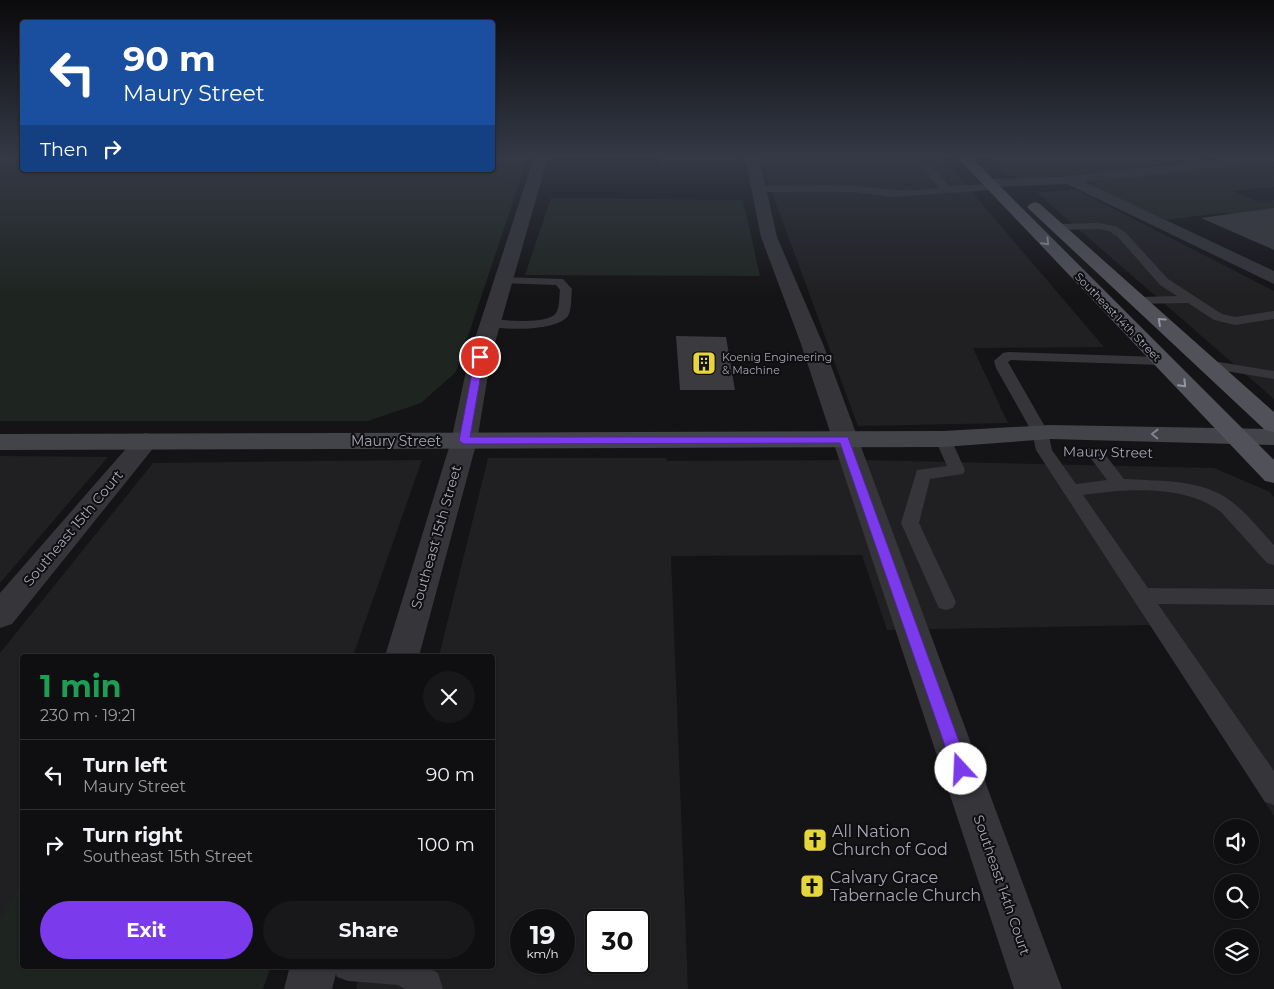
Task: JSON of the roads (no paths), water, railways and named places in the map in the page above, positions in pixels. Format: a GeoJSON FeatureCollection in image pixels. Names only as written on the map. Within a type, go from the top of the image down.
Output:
{"type":"FeatureCollection","features":[{"type":"Feature","properties":{"kind":"main road","name":"Southeast 14th Street"},"geometry":{"type":"LineString","coordinates":[[1014,203],[1160,361],[1235,436],[1264,456],[1274,475]]}},
{"type":"Feature","properties":{"kind":"main road","name":"Southeast 14th Street"},"geometry":{"type":"LineString","coordinates":[[1023,203],[1057,227],[1274,425]]}},
{"type":"Feature","properties":{"kind":"main road","name":"Maury Street"},"geometry":{"type":"LineString","coordinates":[[0,442],[844,439],[1042,441],[1235,436],[1274,437]]}},
{"type":"Feature","properties":{"kind":"main road","name":"Maury Street"},"geometry":{"type":"LineString","coordinates":[[1042,441],[1094,452],[1264,456]]}},
{"type":"Feature","properties":{"kind":"street","name":"Southeast 15th Street"},"geometry":{"type":"LineString","coordinates":[[403,654],[464,441],[480,357],[527,203]]}},
{"type":"Feature","properties":{"kind":"street","name":"Southeast 14th Court"},"geometry":{"type":"LineString","coordinates":[[762,203],[768,237],[812,344],[1038,989]]}},
{"type":"Feature","properties":{"kind":"street"},"geometry":{"type":"LineString","coordinates":[[1117,203],[1274,278]]}},
{"type":"Feature","properties":{"kind":"street","name":"Southeast 15th Court"},"geometry":{"type":"LineString","coordinates":[[0,615],[146,441]]}},
{"type":"Feature","properties":{"kind":"street"},"geometry":{"type":"LineString","coordinates":[[308,989],[313,969]]}},
{"type":"Feature","properties":{"kind":"lane"},"geometry":{"type":"LineString","coordinates":[[1057,227],[1100,226],[1113,229],[1122,235],[1164,282],[1218,317],[1235,321],[1274,315]]}},
{"type":"Feature","properties":{"kind":"lane"},"geometry":{"type":"LineString","coordinates":[[490,323],[545,323],[557,319],[563,314],[566,288],[559,282],[503,281]]}},
{"type":"Feature","properties":{"kind":"lane"},"geometry":{"type":"LineString","coordinates":[[1138,301],[1190,299]]}},
{"type":"Feature","properties":{"kind":"lane"},"geometry":{"type":"LineString","coordinates":[[1160,361],[1008,356],[1002,361],[1042,441],[1070,491],[1143,596],[1274,793]]}},
{"type":"Feature","properties":{"kind":"lane"},"geometry":{"type":"LineString","coordinates":[[1207,364],[1274,375]]}},
{"type":"Feature","properties":{"kind":"lane"},"geometry":{"type":"LineString","coordinates":[[943,439],[957,470],[923,474],[910,524],[946,602]]}},
{"type":"Feature","properties":{"kind":"lane"},"geometry":{"type":"LineString","coordinates":[[1094,452],[1119,484]]}},
{"type":"Feature","properties":{"kind":"lane"},"geometry":{"type":"LineString","coordinates":[[1070,491],[1119,484],[1175,488],[1211,497],[1238,518],[1274,558]]}},
{"type":"Feature","properties":{"kind":"lane"},"geometry":{"type":"LineString","coordinates":[[1143,596],[1274,597]]}},
{"type":"Feature","properties":{"kind":"lane"},"geometry":{"type":"LineString","coordinates":[[388,969],[401,970],[427,984],[428,989]]}},
{"type":"Feature","properties":{"kind":"place","name":"Koenig Engineering & Machine"},"geometry":{"type":"Point","coordinates":[704,363]}},
{"type":"Feature","properties":{"kind":"place","name":"All Nation Church of God"},"geometry":{"type":"Point","coordinates":[815,840]}},
{"type":"Feature","properties":{"kind":"place","name":"Calvary Grace Tabernacle Church"},"geometry":{"type":"Point","coordinates":[812,886]}}]}
